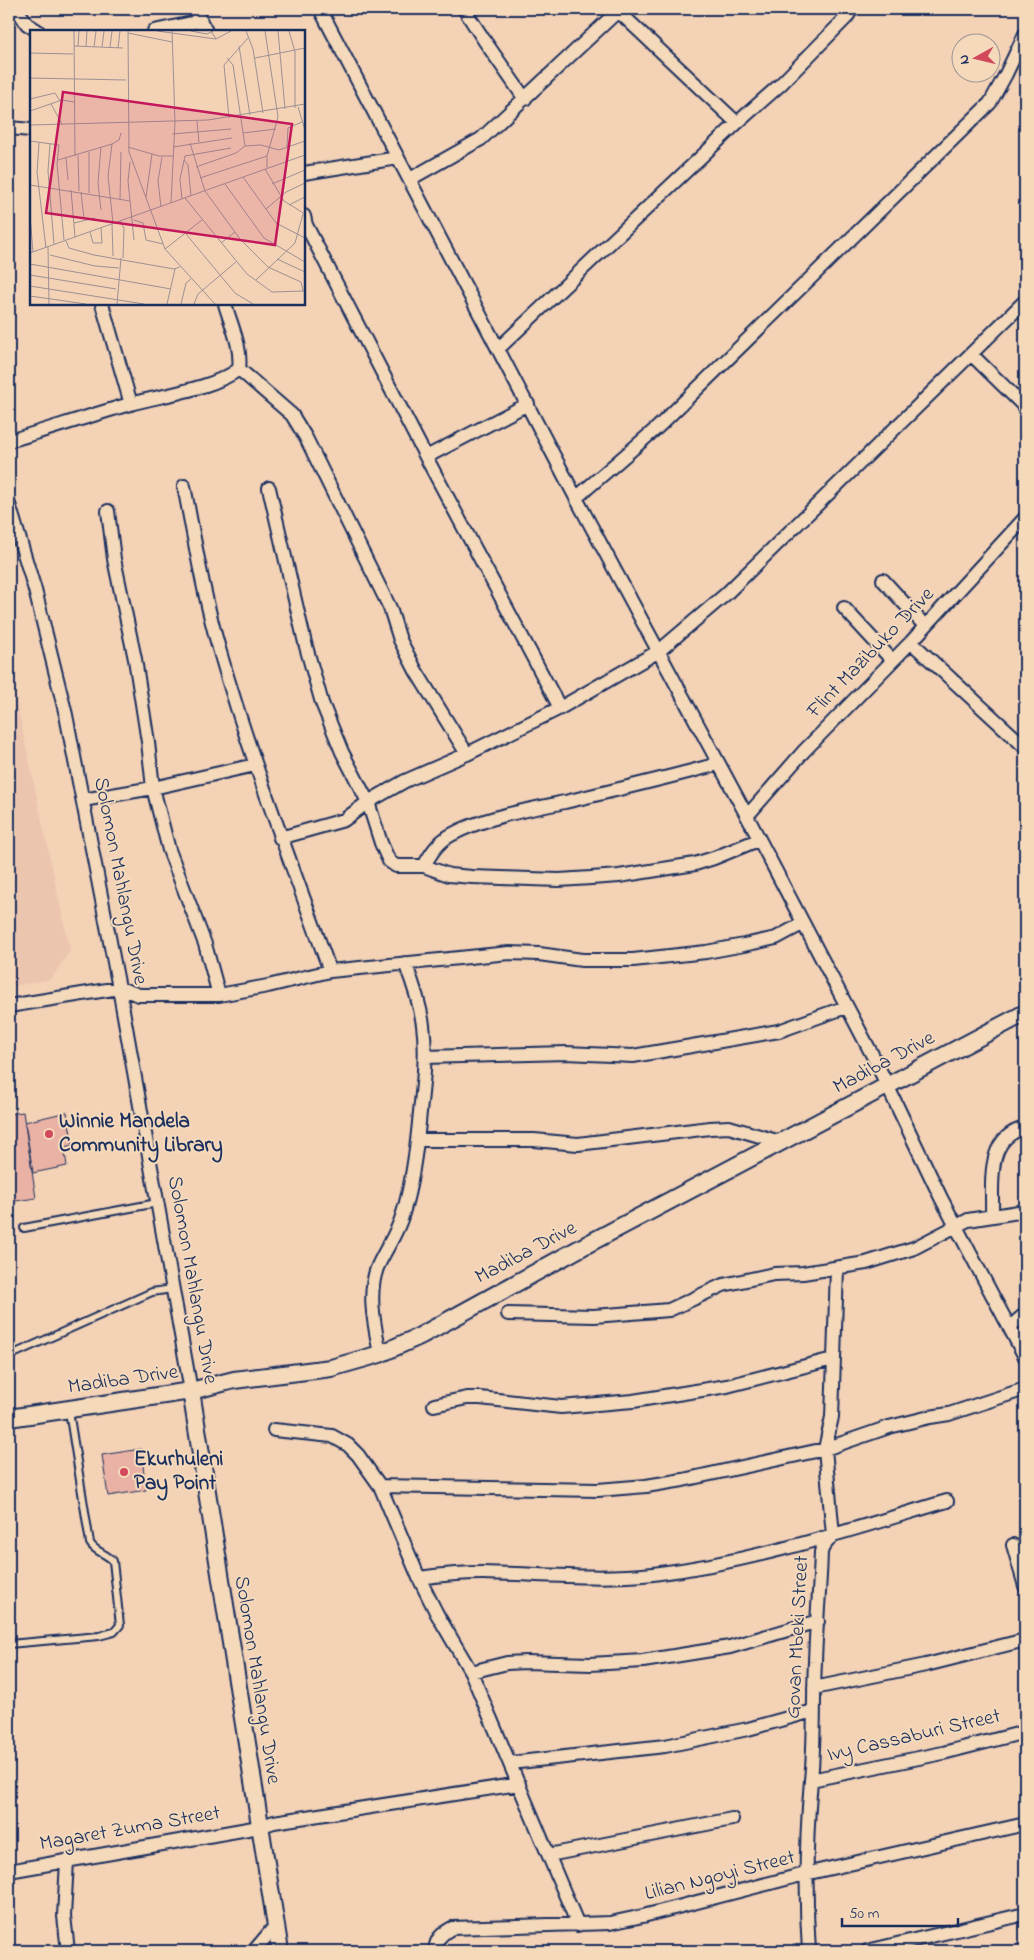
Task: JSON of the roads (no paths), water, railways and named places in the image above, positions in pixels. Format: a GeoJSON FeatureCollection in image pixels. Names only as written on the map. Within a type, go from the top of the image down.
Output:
{"type":"FeatureCollection","features":[{"type":"Feature","properties":{"kind":"street"},"geometry":{"type":"LineString","coordinates":[[16,9],[27,24],[36,30]]}},
{"type":"Feature","properties":{"kind":"street"},"geometry":{"type":"LineString","coordinates":[[164,30],[203,26],[194,9]]}},
{"type":"Feature","properties":{"kind":"street"},"geometry":{"type":"LineString","coordinates":[[320,9],[576,498],[747,816],[888,1086],[941,1198],[957,1225],[1025,1357]]}},
{"type":"Feature","properties":{"kind":"street"},"geometry":{"type":"LineString","coordinates":[[464,9],[525,99]]}},
{"type":"Feature","properties":{"kind":"street"},"geometry":{"type":"LineString","coordinates":[[410,179],[481,139],[618,9],[737,123]]}},
{"type":"Feature","properties":{"kind":"street"},"geometry":{"type":"LineString","coordinates":[[499,348],[737,123],[781,84],[830,35],[852,9]]}},
{"type":"Feature","properties":{"kind":"street"},"geometry":{"type":"LineString","coordinates":[[576,498],[658,427],[990,103],[1025,34]]}},
{"type":"Feature","properties":{"kind":"street"},"geometry":{"type":"LineString","coordinates":[[9,128],[30,130]]}},
{"type":"Feature","properties":{"kind":"street"},"geometry":{"type":"LineString","coordinates":[[305,173],[398,158]]}},
{"type":"Feature","properties":{"kind":"street"},"geometry":{"type":"LineString","coordinates":[[305,220],[426,457],[560,708]]}},
{"type":"Feature","properties":{"kind":"street"},"geometry":{"type":"LineString","coordinates":[[280,838],[344,820],[368,802],[405,781],[467,754],[560,708],[659,651],[726,594],[1025,301]]}},
{"type":"Feature","properties":{"kind":"street"},"geometry":{"type":"LineString","coordinates":[[102,305],[131,404]]}},
{"type":"Feature","properties":{"kind":"street"},"geometry":{"type":"LineString","coordinates":[[225,305],[237,341],[240,361],[239,369]]}},
{"type":"Feature","properties":{"kind":"street"},"geometry":{"type":"LineString","coordinates":[[972,354],[1025,407]]}},
{"type":"Feature","properties":{"kind":"street"},"geometry":{"type":"LineString","coordinates":[[9,441],[131,404],[206,384],[224,378],[239,369]]}},
{"type":"Feature","properties":{"kind":"street"},"geometry":{"type":"LineString","coordinates":[[239,369],[292,415],[306,438],[390,608],[400,640],[467,754]]}},
{"type":"Feature","properties":{"kind":"street"},"geometry":{"type":"LineString","coordinates":[[426,457],[528,404]]}},
{"type":"Feature","properties":{"kind":"street"},"geometry":{"type":"LineString","coordinates":[[184,486],[200,572],[219,651],[280,838],[330,971]]}},
{"type":"Feature","properties":{"kind":"street"},"geometry":{"type":"LineString","coordinates":[[269,488],[305,643],[322,703],[342,752],[368,802],[381,844],[389,861],[396,866],[424,866],[449,875],[472,878],[559,880],[619,876],[695,864],[758,840]]}},
{"type":"Feature","properties":{"kind":"street","name":"Solomon Mahlangu Drive"},"geometry":{"type":"LineString","coordinates":[[9,504],[14,538],[36,590],[66,715],[119,988],[191,1391],[280,1951]]}},
{"type":"Feature","properties":{"kind":"street"},"geometry":{"type":"LineString","coordinates":[[108,511],[114,559],[135,659],[153,788],[169,850],[205,944],[219,995]]}},
{"type":"Feature","properties":{"kind":"street","name":"Flint Mazibuko Drive"},"geometry":{"type":"LineString","coordinates":[[747,816],[804,750],[911,642],[1025,518]]}},
{"type":"Feature","properties":{"kind":"street"},"geometry":{"type":"LineString","coordinates":[[883,580],[925,626]]}},
{"type":"Feature","properties":{"kind":"street"},"geometry":{"type":"LineString","coordinates":[[844,608],[892,660]]}},
{"type":"Feature","properties":{"kind":"street"},"geometry":{"type":"LineString","coordinates":[[911,642],[1025,747]]}},
{"type":"Feature","properties":{"kind":"street"},"geometry":{"type":"LineString","coordinates":[[424,866],[437,845],[463,829],[517,812],[641,786],[718,764]]}},
{"type":"Feature","properties":{"kind":"street"},"geometry":{"type":"LineString","coordinates":[[83,800],[153,788],[256,765]]}},
{"type":"Feature","properties":{"kind":"street"},"geometry":{"type":"LineString","coordinates":[[9,1006],[119,988],[139,995],[219,995],[268,986],[330,971],[510,953],[539,954],[582,960],[633,960],[706,952],[744,945],[776,938],[802,924]]}},
{"type":"Feature","properties":{"kind":"street"},"geometry":{"type":"LineString","coordinates":[[380,1354],[372,1306],[372,1286],[377,1268],[400,1226],[408,1196],[418,1140],[425,1057],[423,1026],[405,963]]}},
{"type":"Feature","properties":{"kind":"street"},"geometry":{"type":"LineString","coordinates":[[425,1057],[566,1052],[632,1056],[778,1031],[846,1007]]}},
{"type":"Feature","properties":{"kind":"street","name":"Madiba Drive"},"geometry":{"type":"LineString","coordinates":[[9,1418],[191,1391],[234,1380],[331,1368],[380,1354],[420,1336],[582,1247],[1025,1013]]}},
{"type":"Feature","properties":{"kind":"street"},"geometry":{"type":"LineString","coordinates":[[418,1140],[534,1140],[578,1144],[730,1127],[780,1142]]}},
{"type":"Feature","properties":{"kind":"street"},"geometry":{"type":"LineString","coordinates":[[992,1215],[994,1160],[998,1147],[1006,1136],[1016,1130],[1025,1128]]}},
{"type":"Feature","properties":{"kind":"street"},"geometry":{"type":"LineString","coordinates":[[508,1314],[594,1316],[669,1310],[723,1285],[744,1279],[774,1274],[837,1269],[890,1257],[936,1238],[968,1220],[1025,1211]]}},
{"type":"Feature","properties":{"kind":"street","name":"Govan Mbeki Street"},"geometry":{"type":"LineString","coordinates":[[809,1951],[805,1874],[807,1820],[811,1780],[821,1552],[823,1546],[833,1535],[825,1449],[832,1416],[837,1269]]}},
{"type":"Feature","properties":{"kind":"street"},"geometry":{"type":"LineString","coordinates":[[1010,1327],[1025,1314]]}},
{"type":"Feature","properties":{"kind":"street"},"geometry":{"type":"LineString","coordinates":[[434,1405],[467,1398],[561,1407],[633,1401],[727,1386],[833,1360]]}},
{"type":"Feature","properties":{"kind":"street"},"geometry":{"type":"LineString","coordinates":[[380,1486],[624,1489],[683,1480],[825,1449],[889,1427],[949,1414],[1025,1389]]}},
{"type":"Feature","properties":{"kind":"street"},"geometry":{"type":"LineString","coordinates":[[274,1430],[332,1436],[348,1445],[380,1486],[419,1578],[437,1614],[471,1672],[578,1925]]}},
{"type":"Feature","properties":{"kind":"street"},"geometry":{"type":"LineString","coordinates":[[419,1578],[483,1573],[542,1576],[651,1574],[723,1564],[833,1535],[947,1501]]}},
{"type":"Feature","properties":{"kind":"street"},"geometry":{"type":"LineString","coordinates":[[1014,1545],[1025,1586]]}},
{"type":"Feature","properties":{"kind":"street"},"geometry":{"type":"LineString","coordinates":[[471,1672],[507,1663],[590,1664],[642,1661],[730,1647],[818,1621]]}},
{"type":"Feature","properties":{"kind":"street"},"geometry":{"type":"LineString","coordinates":[[814,1688],[926,1665],[1025,1640]]}},
{"type":"Feature","properties":{"kind":"street"},"geometry":{"type":"LineString","coordinates":[[510,1763],[665,1746],[748,1729],[813,1711]]}},
{"type":"Feature","properties":{"kind":"street","name":"Ivy Cassaburi Street"},"geometry":{"type":"LineString","coordinates":[[811,1780],[943,1753],[1025,1732]]}},
{"type":"Feature","properties":{"kind":"street","name":"Magaret Zuma Street"},"geometry":{"type":"LineString","coordinates":[[9,1871],[274,1822],[519,1784]]}},
{"type":"Feature","properties":{"kind":"street"},"geometry":{"type":"LineString","coordinates":[[549,1855],[732,1819]]}},
{"type":"Feature","properties":{"kind":"street","name":"Lilian Ngoyi Street"},"geometry":{"type":"LineString","coordinates":[[435,1951],[437,1940],[442,1933],[452,1928],[464,1926],[610,1923],[805,1874],[1025,1824]]}},
{"type":"Feature","properties":{"kind":"street"},"geometry":{"type":"LineString","coordinates":[[67,1861],[64,1916],[68,1951]]}},
{"type":"Feature","properties":{"kind":"street"},"geometry":{"type":"LineString","coordinates":[[867,1951],[1025,1914]]}},
{"type":"Feature","properties":{"kind":"street"},"geometry":{"type":"LineString","coordinates":[[254,1951],[275,1926]]}},
{"type":"Feature","properties":{"kind":"lane"},"geometry":{"type":"LineString","coordinates":[[24,1228],[157,1203]]}},
{"type":"Feature","properties":{"kind":"lane"},"geometry":{"type":"LineString","coordinates":[[9,1356],[152,1292],[172,1289]]}},
{"type":"Feature","properties":{"kind":"lane"},"geometry":{"type":"LineString","coordinates":[[9,1644],[99,1636],[114,1632],[120,1625],[113,1561],[92,1547],[90,1543],[68,1409]]}},
{"type":"Feature","properties":{"kind":"place","name":"Winnie Mandela Community Library"},"geometry":{"type":"Point","coordinates":[49,1134]}},
{"type":"Feature","properties":{"kind":"place","name":"Ekurhuleni Pay Point"},"geometry":{"type":"Point","coordinates":[124,1472]}}]}
